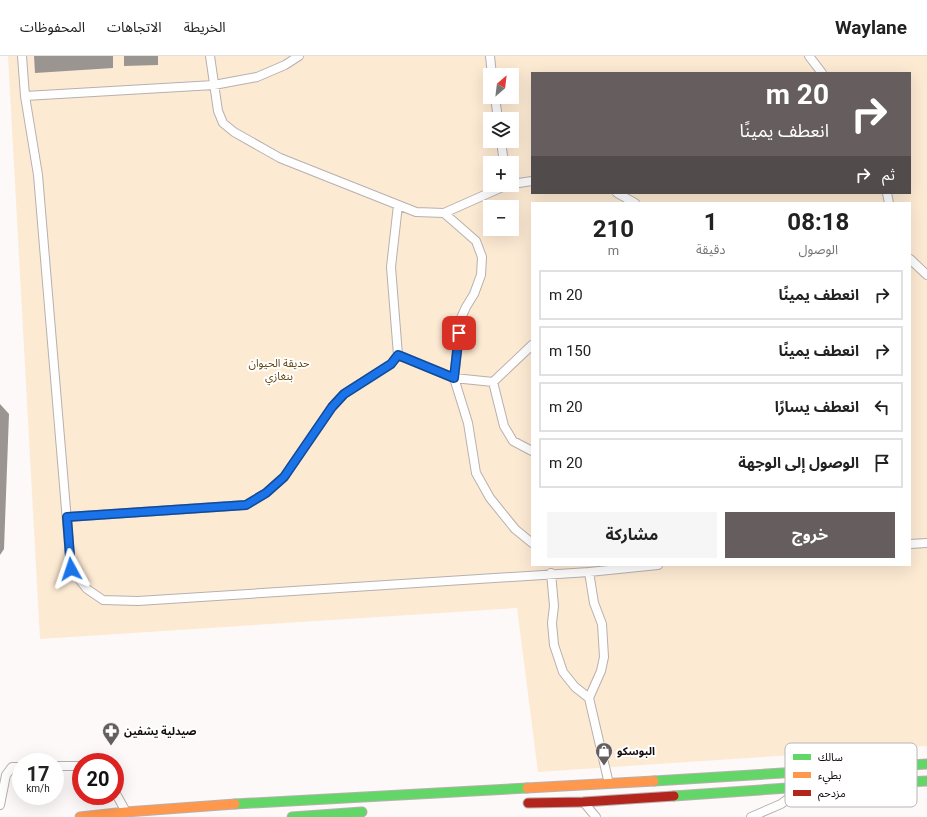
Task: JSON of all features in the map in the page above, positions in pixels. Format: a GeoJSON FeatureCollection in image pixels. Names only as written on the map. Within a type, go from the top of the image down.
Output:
{"type":"FeatureCollection","features":[{"type":"Feature","properties":{"kind":"main road"},"geometry":{"type":"LineString","coordinates":[[917,765],[927,764]]}},
{"type":"Feature","properties":{"kind":"main road"},"geometry":{"type":"LineString","coordinates":[[80,817],[211,805],[609,784],[785,773]]}},
{"type":"Feature","properties":{"kind":"main road"},"geometry":{"type":"LineString","coordinates":[[917,781],[927,781]]}},
{"type":"Feature","properties":{"kind":"main road"},"geometry":{"type":"LineString","coordinates":[[521,804],[544,806],[785,788]]}},
{"type":"Feature","properties":{"kind":"main road"},"geometry":{"type":"LineString","coordinates":[[292,817],[374,812]]}},
{"type":"Feature","properties":{"kind":"lane"},"geometry":{"type":"LineString","coordinates":[[22,56],[25,96],[38,175],[71,569],[87,589],[103,600],[138,601],[551,573],[589,572],[648,566]]}},
{"type":"Feature","properties":{"kind":"lane"},"geometry":{"type":"LineString","coordinates":[[210,56],[218,111],[223,123],[234,132],[280,158],[416,212],[444,213],[491,192]]}},
{"type":"Feature","properties":{"kind":"lane"},"geometry":{"type":"LineString","coordinates":[[25,96],[214,85],[258,78],[285,65],[299,56]]}},
{"type":"Feature","properties":{"kind":"lane"},"geometry":{"type":"LineString","coordinates":[[490,56],[491,68]]}},
{"type":"Feature","properties":{"kind":"lane"},"geometry":{"type":"LineString","coordinates":[[810,56],[821,72]]}},
{"type":"Feature","properties":{"kind":"lane"},"geometry":{"type":"LineString","coordinates":[[519,183],[531,181]]}},
{"type":"Feature","properties":{"kind":"lane"},"geometry":{"type":"LineString","coordinates":[[619,194],[633,202]]}},
{"type":"Feature","properties":{"kind":"lane"},"geometry":{"type":"LineString","coordinates":[[67,517],[246,505],[266,493],[284,477],[332,407],[344,394],[391,364],[398,355],[391,267],[398,204]]}},
{"type":"Feature","properties":{"kind":"lane"},"geometry":{"type":"LineString","coordinates":[[444,213],[476,241],[482,257],[481,275],[474,294],[461,318],[454,378],[468,423],[476,473],[490,498],[515,529],[531,542]]}},
{"type":"Feature","properties":{"kind":"lane"},"geometry":{"type":"LineString","coordinates":[[911,260],[927,275]]}},
{"type":"Feature","properties":{"kind":"lane"},"geometry":{"type":"LineString","coordinates":[[398,355],[454,378],[493,382],[531,346]]}},
{"type":"Feature","properties":{"kind":"lane"},"geometry":{"type":"LineString","coordinates":[[493,382],[504,426],[513,441],[531,450]]}},
{"type":"Feature","properties":{"kind":"lane"},"geometry":{"type":"LineString","coordinates":[[911,544],[927,544]]}},
{"type":"Feature","properties":{"kind":"lane"},"geometry":{"type":"LineString","coordinates":[[560,566],[568,572]]}},
{"type":"Feature","properties":{"kind":"lane"},"geometry":{"type":"LineString","coordinates":[[589,572],[594,603],[602,624],[604,657],[601,671],[589,698],[609,784]]}},
{"type":"Feature","properties":{"kind":"lane"},"geometry":{"type":"LineString","coordinates":[[551,573],[554,606],[552,623],[554,645],[564,672],[575,687],[589,698]]}},
{"type":"Feature","properties":{"kind":"lane"},"geometry":{"type":"LineString","coordinates":[[0,805],[6,774],[12,767]]}},
{"type":"Feature","properties":{"kind":"lane"},"geometry":{"type":"LineString","coordinates":[[583,802],[596,817]]}},
{"type":"Feature","properties":{"kind":"lane"},"geometry":{"type":"LineString","coordinates":[[751,817],[785,802]]}},
{"type":"Feature","properties":{"kind":"lane"},"geometry":{"type":"LineString","coordinates":[[122,805],[126,812]]}},
{"type":"Feature","properties":{"kind":"green space","name":"حديقة الحيوان بنغازي"},"geometry":{"type":"Polygon","coordinates":[[[8,56],[927,56],[927,746],[917,747],[917,743],[785,743],[785,755],[538,772],[517,608],[40,639],[8,56]]]}},
{"type":"Feature","properties":{"kind":"building"},"geometry":{"type":"Polygon","coordinates":[[[34,56],[113,56],[113,68],[35,73],[34,56]]]}},
{"type":"Feature","properties":{"kind":"building"},"geometry":{"type":"Polygon","coordinates":[[[124,56],[158,56],[158,65],[124,66],[124,56]]]}},
{"type":"Feature","properties":{"kind":"building"},"geometry":{"type":"Polygon","coordinates":[[[0,404],[9,414],[4,549],[0,555],[0,404]]]}},
{"type":"Feature","properties":{"kind":"traffic: fast"},"geometry":{"type":"LineString","coordinates":[[917,765],[927,764]]}},
{"type":"Feature","properties":{"kind":"traffic: fast"},"geometry":{"type":"LineString","coordinates":[[654,781],[785,773]]}},
{"type":"Feature","properties":{"kind":"traffic: fast"},"geometry":{"type":"LineString","coordinates":[[917,781],[927,781]]}},
{"type":"Feature","properties":{"kind":"traffic: fast"},"geometry":{"type":"LineString","coordinates":[[235,804],[527,788]]}},
{"type":"Feature","properties":{"kind":"traffic: fast"},"geometry":{"type":"LineString","coordinates":[[674,796],[785,788]]}},
{"type":"Feature","properties":{"kind":"traffic: fast"},"geometry":{"type":"LineString","coordinates":[[292,817],[362,812]]}},
{"type":"Feature","properties":{"kind":"traffic: slow"},"geometry":{"type":"LineString","coordinates":[[527,788],[654,781]]}},
{"type":"Feature","properties":{"kind":"traffic: slow"},"geometry":{"type":"LineString","coordinates":[[80,817],[235,804]]}},
{"type":"Feature","properties":{"kind":"traffic: jam"},"geometry":{"type":"LineString","coordinates":[[528,803],[583,802],[674,796]]}},
{"type":"Feature","properties":{"kind":"place","name":"صيدلية يشفين"},"geometry":{"type":"Point","coordinates":[111,746]}},
{"type":"Feature","properties":{"kind":"place","name":"البوسكو"},"geometry":{"type":"Point","coordinates":[604,766]}},
{"type":"Feature","properties":{"kind":"route"},"geometry":{"type":"LineString","coordinates":[[71,569],[67,517],[246,505],[266,493],[284,477],[332,407],[344,394],[391,364],[398,355],[454,378],[459,333]]}}]}
